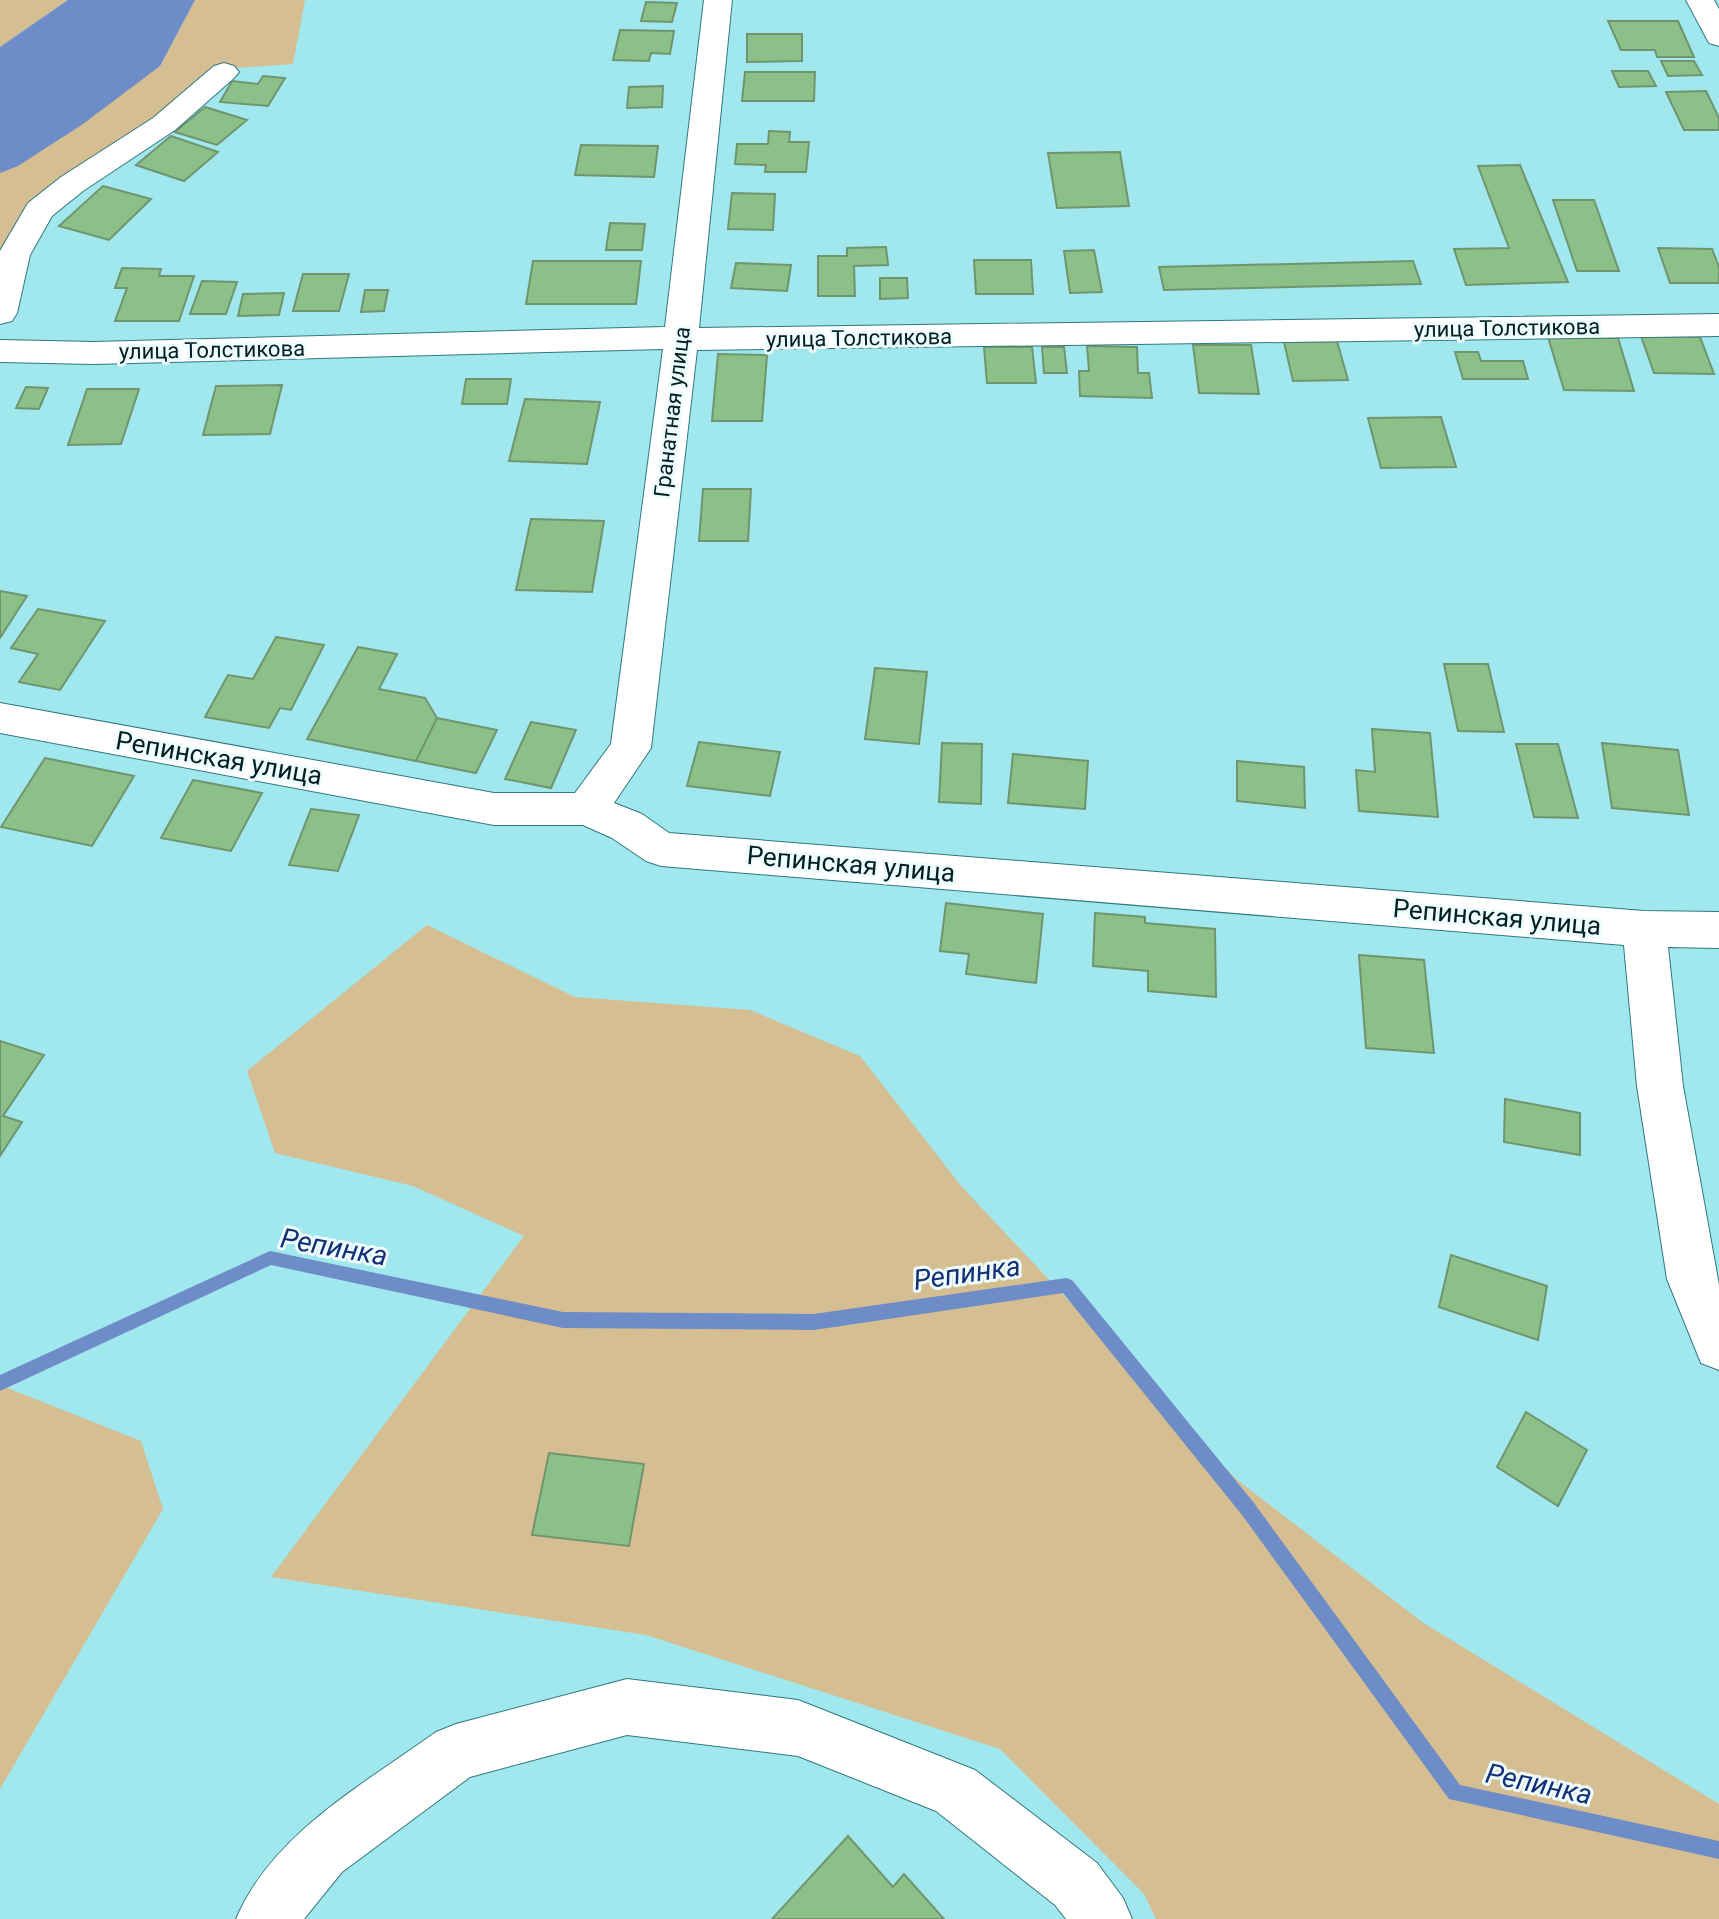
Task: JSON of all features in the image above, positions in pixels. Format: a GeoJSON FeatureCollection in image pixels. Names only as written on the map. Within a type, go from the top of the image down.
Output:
{"type":"FeatureCollection","features":[{"type":"Feature","properties":{"kind":"street","name":"Гранатная улица"},"geometry":{"type":"LineString","coordinates":[[586,809],[631,748],[718,0]]}},
{"type":"Feature","properties":{"kind":"street"},"geometry":{"type":"LineString","coordinates":[[1700,0],[1719,37]]}},
{"type":"Feature","properties":{"kind":"street"},"geometry":{"type":"LineString","coordinates":[[0,313],[14,255],[39,210],[72,184],[164,124],[224,72]]}},
{"type":"Feature","properties":{"kind":"street","name":"улица Толстикова"},"geometry":{"type":"LineString","coordinates":[[0,351],[126,352],[681,338],[739,340],[1719,325]]}},
{"type":"Feature","properties":{"kind":"street","name":"Репинская улица"},"geometry":{"type":"LineString","coordinates":[[0,718],[494,809],[586,809],[627,826],[661,849],[1644,929],[1719,930]]}},
{"type":"Feature","properties":{"kind":"street"},"geometry":{"type":"LineString","coordinates":[[1644,929],[1660,1086],[1692,1279],[1719,1346]]}},
{"type":"Feature","properties":{"kind":"street"},"geometry":{"type":"LineString","coordinates":[[266,1919],[321,1851],[456,1752],[627,1707],[798,1728],[955,1790],[1076,1884],[1102,1919]]}},
{"type":"Feature","properties":{"kind":"shaded area"},"geometry":{"type":"Polygon","coordinates":[[[0,0],[68,0],[0,47],[0,0]]]}},
{"type":"Feature","properties":{"kind":"shaded area"},"geometry":{"type":"Polygon","coordinates":[[[195,0],[305,0],[293,64],[236,68],[178,101],[0,260],[0,173],[18,165],[160,66],[195,0]]]}},
{"type":"Feature","properties":{"kind":"shaded area"},"geometry":{"type":"Polygon","coordinates":[[[427,925],[575,997],[750,1010],[860,1056],[962,1187],[1236,1479],[1422,1622],[1719,1804],[1719,1919],[1156,1919],[1144,1894],[1000,1749],[646,1635],[271,1577],[524,1236],[413,1186],[275,1153],[247,1071],[427,925]]]}},
{"type":"Feature","properties":{"kind":"shaded area"},"geometry":{"type":"Polygon","coordinates":[[[0,1385],[141,1441],[163,1509],[0,1789],[0,1385]]]}},
{"type":"Feature","properties":{"kind":"water"},"geometry":{"type":"Polygon","coordinates":[[[68,0],[195,0],[160,66],[83,124],[18,166],[0,173],[0,47],[68,0]]]}},
{"type":"Feature","properties":{"kind":"building"},"geometry":{"type":"Polygon","coordinates":[[[646,2],[677,3],[672,22],[641,21],[646,2]]]}},
{"type":"Feature","properties":{"kind":"building"},"geometry":{"type":"Polygon","coordinates":[[[1608,21],[1678,21],[1694,57],[1657,57],[1655,50],[1621,50],[1608,21]]]}},
{"type":"Feature","properties":{"kind":"building"},"geometry":{"type":"Polygon","coordinates":[[[620,30],[674,31],[670,54],[651,53],[649,61],[613,60],[620,30]]]}},
{"type":"Feature","properties":{"kind":"building"},"geometry":{"type":"Polygon","coordinates":[[[747,34],[802,34],[802,61],[747,62],[747,34]]]}},
{"type":"Feature","properties":{"kind":"building"},"geometry":{"type":"Polygon","coordinates":[[[1661,61],[1694,61],[1702,75],[1668,76],[1661,61]]]}},
{"type":"Feature","properties":{"kind":"building"},"geometry":{"type":"Polygon","coordinates":[[[1612,71],[1648,71],[1656,86],[1619,87],[1612,71]]]}},
{"type":"Feature","properties":{"kind":"building"},"geometry":{"type":"Polygon","coordinates":[[[745,72],[815,72],[814,101],[742,101],[745,72]]]}},
{"type":"Feature","properties":{"kind":"building"},"geometry":{"type":"Polygon","coordinates":[[[263,76],[285,78],[268,106],[220,102],[232,81],[258,84],[263,76]]]}},
{"type":"Feature","properties":{"kind":"building"},"geometry":{"type":"Polygon","coordinates":[[[663,86],[662,107],[627,108],[629,87],[663,86]]]}},
{"type":"Feature","properties":{"kind":"building"},"geometry":{"type":"Polygon","coordinates":[[[1706,91],[1719,118],[1719,130],[1684,130],[1666,92],[1706,91]]]}},
{"type":"Feature","properties":{"kind":"building"},"geometry":{"type":"Polygon","coordinates":[[[205,107],[247,120],[217,145],[175,132],[205,107]]]}},
{"type":"Feature","properties":{"kind":"building"},"geometry":{"type":"Polygon","coordinates":[[[769,131],[790,132],[789,142],[809,142],[806,172],[765,172],[766,165],[735,164],[737,144],[768,144],[769,131]]]}},
{"type":"Feature","properties":{"kind":"building"},"geometry":{"type":"Polygon","coordinates":[[[171,136],[218,152],[184,181],[136,165],[171,136]]]}},
{"type":"Feature","properties":{"kind":"building"},"geometry":{"type":"Polygon","coordinates":[[[581,145],[658,146],[654,177],[575,175],[581,145]]]}},
{"type":"Feature","properties":{"kind":"building"},"geometry":{"type":"Polygon","coordinates":[[[1120,152],[1129,206],[1057,208],[1048,153],[1120,152]]]}},
{"type":"Feature","properties":{"kind":"building"},"geometry":{"type":"Polygon","coordinates":[[[1520,165],[1568,282],[1466,285],[1454,249],[1509,248],[1478,166],[1520,165]]]}},
{"type":"Feature","properties":{"kind":"building"},"geometry":{"type":"Polygon","coordinates":[[[103,186],[151,199],[109,240],[59,226],[103,186]]]}},
{"type":"Feature","properties":{"kind":"building"},"geometry":{"type":"Polygon","coordinates":[[[732,193],[775,194],[773,230],[728,229],[732,193]]]}},
{"type":"Feature","properties":{"kind":"building"},"geometry":{"type":"Polygon","coordinates":[[[1553,200],[1594,200],[1619,271],[1577,271],[1553,200]]]}},
{"type":"Feature","properties":{"kind":"building"},"geometry":{"type":"Polygon","coordinates":[[[610,223],[645,224],[642,250],[606,250],[610,223]]]}},
{"type":"Feature","properties":{"kind":"building"},"geometry":{"type":"Polygon","coordinates":[[[886,247],[888,265],[854,266],[855,296],[818,296],[818,256],[847,256],[847,248],[886,247]]]}},
{"type":"Feature","properties":{"kind":"building"},"geometry":{"type":"Polygon","coordinates":[[[1658,248],[1712,249],[1719,267],[1719,283],[1670,283],[1658,248]]]}},
{"type":"Feature","properties":{"kind":"building"},"geometry":{"type":"Polygon","coordinates":[[[1094,250],[1102,292],[1070,293],[1064,251],[1094,250]]]}},
{"type":"Feature","properties":{"kind":"building"},"geometry":{"type":"Polygon","coordinates":[[[974,260],[1031,260],[1033,294],[976,294],[974,260]]]}},
{"type":"Feature","properties":{"kind":"building"},"geometry":{"type":"Polygon","coordinates":[[[533,261],[641,261],[636,304],[526,304],[533,261]]]}},
{"type":"Feature","properties":{"kind":"building"},"geometry":{"type":"Polygon","coordinates":[[[1413,261],[1421,284],[1164,290],[1159,267],[1413,261]]]}},
{"type":"Feature","properties":{"kind":"building"},"geometry":{"type":"Polygon","coordinates":[[[736,263],[791,265],[787,291],[731,288],[736,263]]]}},
{"type":"Feature","properties":{"kind":"building"},"geometry":{"type":"Polygon","coordinates":[[[122,268],[161,269],[159,276],[194,276],[179,321],[115,321],[127,288],[115,288],[122,268]]]}},
{"type":"Feature","properties":{"kind":"building"},"geometry":{"type":"Polygon","coordinates":[[[303,274],[349,274],[339,311],[293,311],[303,274]]]}},
{"type":"Feature","properties":{"kind":"building"},"geometry":{"type":"Polygon","coordinates":[[[880,278],[907,278],[908,298],[880,299],[880,278]]]}},
{"type":"Feature","properties":{"kind":"building"},"geometry":{"type":"Polygon","coordinates":[[[202,281],[237,282],[226,314],[190,314],[202,281]]]}},
{"type":"Feature","properties":{"kind":"building"},"geometry":{"type":"Polygon","coordinates":[[[365,290],[388,290],[384,311],[361,312],[365,290]]]}},
{"type":"Feature","properties":{"kind":"building"},"geometry":{"type":"Polygon","coordinates":[[[284,293],[279,315],[238,316],[243,294],[284,293]]]}},
{"type":"Feature","properties":{"kind":"building"},"geometry":{"type":"Polygon","coordinates":[[[1641,336],[1700,337],[1714,374],[1654,373],[1641,336]]]}},
{"type":"Feature","properties":{"kind":"building"},"geometry":{"type":"Polygon","coordinates":[[[1548,337],[1618,338],[1634,391],[1564,390],[1548,337]]]}},
{"type":"Feature","properties":{"kind":"building"},"geometry":{"type":"Polygon","coordinates":[[[1337,341],[1348,380],[1293,381],[1284,342],[1337,341]]]}},
{"type":"Feature","properties":{"kind":"building"},"geometry":{"type":"Polygon","coordinates":[[[1193,345],[1251,345],[1259,394],[1199,393],[1193,345]]]}},
{"type":"Feature","properties":{"kind":"building"},"geometry":{"type":"Polygon","coordinates":[[[1087,346],[1137,347],[1138,373],[1149,373],[1152,398],[1080,396],[1079,371],[1089,371],[1087,346]]]}},
{"type":"Feature","properties":{"kind":"building"},"geometry":{"type":"Polygon","coordinates":[[[984,347],[1032,347],[1036,383],[987,383],[984,347]]]}},
{"type":"Feature","properties":{"kind":"building"},"geometry":{"type":"Polygon","coordinates":[[[1042,347],[1064,347],[1067,373],[1044,373],[1042,347]]]}},
{"type":"Feature","properties":{"kind":"building"},"geometry":{"type":"Polygon","coordinates":[[[1455,352],[1478,352],[1481,361],[1523,361],[1528,379],[1463,379],[1455,352]]]}},
{"type":"Feature","properties":{"kind":"building"},"geometry":{"type":"Polygon","coordinates":[[[718,354],[767,355],[762,421],[712,421],[718,354]]]}},
{"type":"Feature","properties":{"kind":"building"},"geometry":{"type":"Polygon","coordinates":[[[466,379],[511,379],[507,404],[462,404],[466,379]]]}},
{"type":"Feature","properties":{"kind":"building"},"geometry":{"type":"Polygon","coordinates":[[[282,385],[270,434],[203,435],[216,386],[282,385]]]}},
{"type":"Feature","properties":{"kind":"building"},"geometry":{"type":"Polygon","coordinates":[[[26,387],[48,388],[39,409],[16,408],[26,387]]]}},
{"type":"Feature","properties":{"kind":"building"},"geometry":{"type":"Polygon","coordinates":[[[87,389],[139,389],[121,444],[68,445],[87,389]]]}},
{"type":"Feature","properties":{"kind":"building"},"geometry":{"type":"Polygon","coordinates":[[[525,399],[600,402],[587,464],[509,461],[525,399]]]}},
{"type":"Feature","properties":{"kind":"building"},"geometry":{"type":"Polygon","coordinates":[[[1441,417],[1456,467],[1381,468],[1368,418],[1441,417]]]}},
{"type":"Feature","properties":{"kind":"building"},"geometry":{"type":"Polygon","coordinates":[[[703,489],[751,489],[748,541],[699,541],[703,489]]]}},
{"type":"Feature","properties":{"kind":"building"},"geometry":{"type":"Polygon","coordinates":[[[531,519],[604,521],[592,592],[516,590],[531,519]]]}},
{"type":"Feature","properties":{"kind":"building"},"geometry":{"type":"Polygon","coordinates":[[[0,591],[27,596],[0,638],[0,591]]]}},
{"type":"Feature","properties":{"kind":"building"},"geometry":{"type":"Polygon","coordinates":[[[38,609],[105,621],[60,690],[19,682],[38,654],[11,648],[38,609]]]}},
{"type":"Feature","properties":{"kind":"building"},"geometry":{"type":"Polygon","coordinates":[[[276,637],[324,645],[291,710],[280,708],[269,728],[205,717],[228,675],[253,679],[276,637]]]}},
{"type":"Feature","properties":{"kind":"building"},"geometry":{"type":"Polygon","coordinates":[[[358,647],[397,654],[379,689],[425,698],[437,718],[416,761],[307,739],[358,647]]]}},
{"type":"Feature","properties":{"kind":"building"},"geometry":{"type":"Polygon","coordinates":[[[1444,664],[1488,664],[1504,732],[1458,731],[1444,664]]]}},
{"type":"Feature","properties":{"kind":"building"},"geometry":{"type":"Polygon","coordinates":[[[875,668],[927,672],[919,744],[865,739],[875,668]]]}},
{"type":"Feature","properties":{"kind":"building"},"geometry":{"type":"Polygon","coordinates":[[[437,718],[497,730],[476,773],[416,761],[437,718]]]}},
{"type":"Feature","properties":{"kind":"building"},"geometry":{"type":"Polygon","coordinates":[[[531,722],[576,730],[551,788],[505,779],[531,722]]]}},
{"type":"Feature","properties":{"kind":"building"},"geometry":{"type":"Polygon","coordinates":[[[1372,729],[1430,733],[1438,817],[1359,811],[1356,770],[1375,772],[1372,729]]]}},
{"type":"Feature","properties":{"kind":"building"},"geometry":{"type":"Polygon","coordinates":[[[699,742],[780,752],[770,796],[687,786],[699,742]]]}},
{"type":"Feature","properties":{"kind":"building"},"geometry":{"type":"Polygon","coordinates":[[[942,743],[982,744],[981,804],[939,802],[942,743]]]}},
{"type":"Feature","properties":{"kind":"building"},"geometry":{"type":"Polygon","coordinates":[[[1602,743],[1678,750],[1689,815],[1612,808],[1602,743]]]}},
{"type":"Feature","properties":{"kind":"building"},"geometry":{"type":"Polygon","coordinates":[[[1516,744],[1558,744],[1578,818],[1534,817],[1516,744]]]}},
{"type":"Feature","properties":{"kind":"building"},"geometry":{"type":"Polygon","coordinates":[[[1013,754],[1088,761],[1085,809],[1008,803],[1013,754]]]}},
{"type":"Feature","properties":{"kind":"building"},"geometry":{"type":"Polygon","coordinates":[[[45,758],[134,776],[92,846],[1,827],[45,758]]]}},
{"type":"Feature","properties":{"kind":"building"},"geometry":{"type":"Polygon","coordinates":[[[1237,761],[1304,767],[1305,808],[1237,801],[1237,761]]]}},
{"type":"Feature","properties":{"kind":"building"},"geometry":{"type":"Polygon","coordinates":[[[193,780],[262,793],[231,851],[161,838],[193,780]]]}},
{"type":"Feature","properties":{"kind":"building"},"geometry":{"type":"Polygon","coordinates":[[[311,809],[359,815],[338,871],[289,865],[311,809]]]}},
{"type":"Feature","properties":{"kind":"building"},"geometry":{"type":"Polygon","coordinates":[[[946,903],[1043,914],[1036,983],[966,974],[969,954],[940,951],[946,903]]]}},
{"type":"Feature","properties":{"kind":"building"},"geometry":{"type":"Polygon","coordinates":[[[1095,913],[1145,917],[1145,923],[1215,929],[1216,997],[1148,991],[1148,971],[1093,966],[1095,913]]]}},
{"type":"Feature","properties":{"kind":"building"},"geometry":{"type":"Polygon","coordinates":[[[1359,955],[1424,960],[1434,1053],[1366,1048],[1359,955]]]}},
{"type":"Feature","properties":{"kind":"building"},"geometry":{"type":"Polygon","coordinates":[[[0,1041],[44,1055],[3,1116],[22,1122],[0,1156],[0,1041]]]}},
{"type":"Feature","properties":{"kind":"building"},"geometry":{"type":"Polygon","coordinates":[[[1505,1099],[1580,1113],[1580,1155],[1504,1142],[1505,1099]]]}},
{"type":"Feature","properties":{"kind":"building"},"geometry":{"type":"Polygon","coordinates":[[[1451,1255],[1547,1286],[1538,1340],[1439,1307],[1451,1255]]]}},
{"type":"Feature","properties":{"kind":"building"},"geometry":{"type":"Polygon","coordinates":[[[1526,1412],[1587,1450],[1558,1506],[1497,1467],[1526,1412]]]}},
{"type":"Feature","properties":{"kind":"building"},"geometry":{"type":"Polygon","coordinates":[[[549,1453],[644,1464],[629,1546],[532,1535],[549,1453]]]}},
{"type":"Feature","properties":{"kind":"building"},"geometry":{"type":"Polygon","coordinates":[[[848,1836],[893,1887],[904,1874],[944,1919],[772,1919],[848,1836]]]}},
{"type":"Feature","properties":{"kind":"waterway","name":"Репинка"},"geometry":{"type":"LineString","coordinates":[[0,1383],[270,1258],[563,1320],[814,1322],[1066,1285],[1248,1509],[1455,1793],[1719,1850]]}}]}
